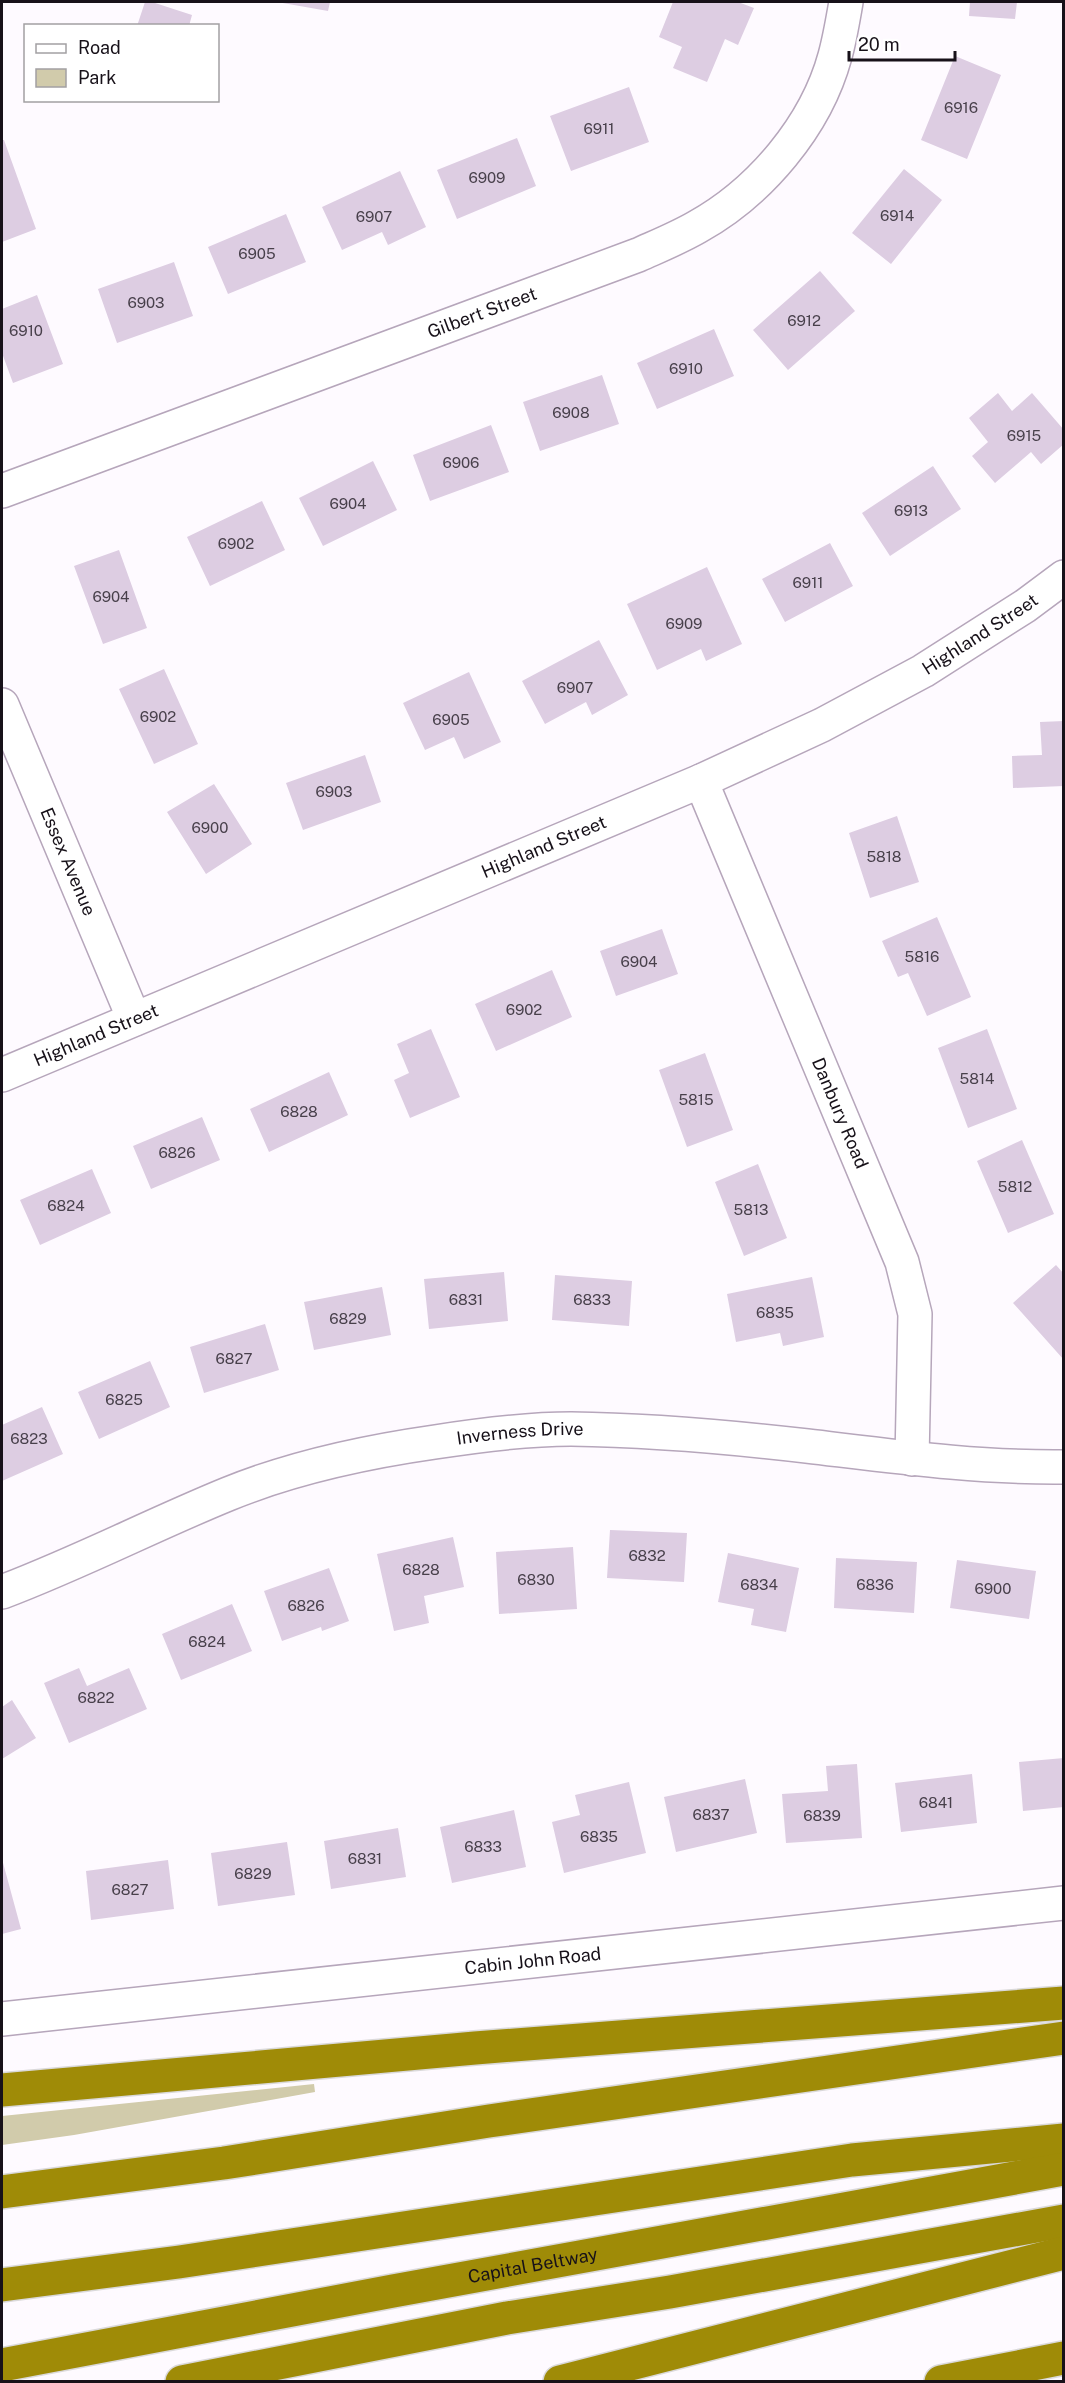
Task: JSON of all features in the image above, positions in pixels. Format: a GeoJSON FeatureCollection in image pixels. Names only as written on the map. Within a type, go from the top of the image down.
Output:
{"type":"FeatureCollection","features":[{"type":"Feature","properties":{"kind":"highway"},"geometry":{"type":"LineString","coordinates":[[2,2090],[498,2046],[1064,2003]]}},
{"type":"Feature","properties":{"kind":"highway"},"geometry":{"type":"LineString","coordinates":[[2,2192],[224,2163],[1064,2038]]}},
{"type":"Feature","properties":{"kind":"highway"},"geometry":{"type":"LineString","coordinates":[[2,2285],[179,2262],[852,2160],[1064,2140]]}},
{"type":"Feature","properties":{"kind":"highway","name":"Capital Beltway"},"geometry":{"type":"LineString","coordinates":[[2,2365],[381,2293],[1064,2169]]}},
{"type":"Feature","properties":{"kind":"highway"},"geometry":{"type":"LineString","coordinates":[[182,2382],[507,2318],[670,2292],[1064,2221]]}},
{"type":"Feature","properties":{"kind":"highway"},"geometry":{"type":"LineString","coordinates":[[560,2382],[1064,2253]]}},
{"type":"Feature","properties":{"kind":"highway"},"geometry":{"type":"LineString","coordinates":[[941,2382],[1064,2358]]}},
{"type":"Feature","properties":{"kind":"highway"},"geometry":{"type":"LineString","coordinates":[[1032,2382],[1064,2373]]}},
{"type":"Feature","properties":{"kind":"street","name":"Gilbert Street"},"geometry":{"type":"LineString","coordinates":[[2,491],[638,255],[697,227],[722,210],[769,171],[800,132],[816,105],[835,57],[846,2]]}},
{"type":"Feature","properties":{"kind":"street","name":"Highland Street"},"geometry":{"type":"LineString","coordinates":[[2,1075],[701,781],[822,725],[923,671],[1025,606],[1064,577]]}},
{"type":"Feature","properties":{"kind":"street","name":"Essex Avenue"},"geometry":{"type":"LineString","coordinates":[[2,705],[134,1019]]}},
{"type":"Feature","properties":{"kind":"street","name":"Danbury Road"},"geometry":{"type":"LineString","coordinates":[[701,781],[902,1262],[915,1314],[912,1459]]}},
{"type":"Feature","properties":{"kind":"street","name":"Inverness Drive"},"geometry":{"type":"LineString","coordinates":[[2,1592],[53,1573],[230,1493],[302,1469],[376,1450],[476,1435],[569,1429],[669,1432],[912,1459],[1027,1468],[1064,1467]]}},
{"type":"Feature","properties":{"kind":"street","name":"Cabin John Road"},"geometry":{"type":"LineString","coordinates":[[2,2019],[1064,1903]]}},
{"type":"Feature","properties":{"kind":"green space"},"geometry":{"type":"Polygon","coordinates":[[[314,2084],[315,2092],[74,2135],[2,2145],[2,2116],[314,2084]]]}},
{"type":"Feature","properties":{"kind":"building"},"geometry":{"type":"Polygon","coordinates":[[[145,2],[152,2],[192,15],[190,24],[138,24],[145,2]]]}},
{"type":"Feature","properties":{"kind":"building"},"geometry":{"type":"Polygon","coordinates":[[[277,2],[330,2],[328,11],[277,2]]]}},
{"type":"Feature","properties":{"kind":"building"},"geometry":{"type":"Polygon","coordinates":[[[673,2],[738,2],[754,8],[738,45],[725,39],[707,82],[673,68],[682,47],[659,37],[673,2]]]}},
{"type":"Feature","properties":{"kind":"building"},"geometry":{"type":"Polygon","coordinates":[[[970,2],[1017,2],[1015,19],[969,16],[970,2]]]}},
{"type":"Feature","properties":{"kind":"building"},"geometry":{"type":"Polygon","coordinates":[[[955,56],[1001,75],[967,159],[921,140],[955,56]]]}},
{"type":"Feature","properties":{"kind":"building"},"geometry":{"type":"Polygon","coordinates":[[[629,87],[649,142],[571,171],[550,116],[629,87]]]}},
{"type":"Feature","properties":{"kind":"building"},"geometry":{"type":"Polygon","coordinates":[[[517,138],[536,186],[457,219],[437,170],[517,138]]]}},
{"type":"Feature","properties":{"kind":"building"},"geometry":{"type":"Polygon","coordinates":[[[2,140],[4,140],[36,229],[2,242],[2,140]]]}},
{"type":"Feature","properties":{"kind":"building"},"geometry":{"type":"Polygon","coordinates":[[[904,169],[942,200],[891,264],[852,233],[904,169]]]}},
{"type":"Feature","properties":{"kind":"building"},"geometry":{"type":"Polygon","coordinates":[[[400,171],[426,227],[388,245],[382,232],[342,250],[322,207],[400,171]]]}},
{"type":"Feature","properties":{"kind":"building"},"geometry":{"type":"Polygon","coordinates":[[[286,214],[306,262],[228,294],[208,247],[286,214]]]}},
{"type":"Feature","properties":{"kind":"building"},"geometry":{"type":"Polygon","coordinates":[[[174,262],[193,316],[117,343],[98,289],[174,262]]]}},
{"type":"Feature","properties":{"kind":"building"},"geometry":{"type":"Polygon","coordinates":[[[820,271],[855,311],[788,370],[753,330],[820,271]]]}},
{"type":"Feature","properties":{"kind":"building"},"geometry":{"type":"Polygon","coordinates":[[[37,295],[63,364],[13,383],[2,353],[2,309],[37,295]]]}},
{"type":"Feature","properties":{"kind":"building"},"geometry":{"type":"Polygon","coordinates":[[[714,329],[734,376],[657,409],[637,363],[714,329]]]}},
{"type":"Feature","properties":{"kind":"building"},"geometry":{"type":"Polygon","coordinates":[[[602,375],[619,424],[540,451],[523,402],[602,375]]]}},
{"type":"Feature","properties":{"kind":"building"},"geometry":{"type":"Polygon","coordinates":[[[998,393],[1012,411],[1032,393],[1064,430],[1064,444],[1041,464],[1031,452],[995,483],[972,456],[988,442],[969,418],[998,393]]]}},
{"type":"Feature","properties":{"kind":"building"},"geometry":{"type":"Polygon","coordinates":[[[491,425],[509,472],[430,501],[413,455],[491,425]]]}},
{"type":"Feature","properties":{"kind":"building"},"geometry":{"type":"Polygon","coordinates":[[[373,461],[397,510],[323,546],[299,498],[373,461]]]}},
{"type":"Feature","properties":{"kind":"building"},"geometry":{"type":"Polygon","coordinates":[[[933,466],[961,509],[890,556],[862,513],[933,466]]]}},
{"type":"Feature","properties":{"kind":"building"},"geometry":{"type":"Polygon","coordinates":[[[262,501],[285,550],[210,586],[187,537],[262,501]]]}},
{"type":"Feature","properties":{"kind":"building"},"geometry":{"type":"Polygon","coordinates":[[[830,543],[853,586],[785,622],[762,579],[830,543]]]}},
{"type":"Feature","properties":{"kind":"building"},"geometry":{"type":"Polygon","coordinates":[[[119,550],[147,628],[103,644],[74,566],[119,550]]]}},
{"type":"Feature","properties":{"kind":"building"},"geometry":{"type":"Polygon","coordinates":[[[707,567],[742,644],[706,661],[701,649],[657,670],[627,604],[707,567]]]}},
{"type":"Feature","properties":{"kind":"building"},"geometry":{"type":"Polygon","coordinates":[[[599,640],[628,695],[592,715],[586,702],[545,724],[522,681],[599,640]]]}},
{"type":"Feature","properties":{"kind":"building"},"geometry":{"type":"Polygon","coordinates":[[[164,669],[198,744],[154,764],[119,689],[164,669]]]}},
{"type":"Feature","properties":{"kind":"building"},"geometry":{"type":"Polygon","coordinates":[[[469,672],[501,742],[464,759],[454,737],[425,750],[403,703],[469,672]]]}},
{"type":"Feature","properties":{"kind":"building"},"geometry":{"type":"Polygon","coordinates":[[[1064,721],[1064,786],[1013,788],[1012,756],[1042,755],[1040,722],[1064,721]]]}},
{"type":"Feature","properties":{"kind":"building"},"geometry":{"type":"Polygon","coordinates":[[[365,755],[381,802],[303,830],[286,783],[365,755]]]}},
{"type":"Feature","properties":{"kind":"building"},"geometry":{"type":"Polygon","coordinates":[[[214,784],[252,844],[206,874],[167,812],[214,784]]]}},
{"type":"Feature","properties":{"kind":"building"},"geometry":{"type":"Polygon","coordinates":[[[897,816],[919,882],[870,898],[849,833],[897,816]]]}},
{"type":"Feature","properties":{"kind":"building"},"geometry":{"type":"Polygon","coordinates":[[[937,917],[971,997],[927,1016],[908,973],[898,977],[882,941],[937,917]]]}},
{"type":"Feature","properties":{"kind":"building"},"geometry":{"type":"Polygon","coordinates":[[[662,929],[678,974],[616,996],[600,951],[662,929]]]}},
{"type":"Feature","properties":{"kind":"building"},"geometry":{"type":"Polygon","coordinates":[[[552,970],[572,1017],[496,1051],[475,1004],[552,970]]]}},
{"type":"Feature","properties":{"kind":"building"},"geometry":{"type":"Polygon","coordinates":[[[431,1029],[460,1097],[410,1118],[394,1080],[409,1073],[397,1044],[431,1029]]]}},
{"type":"Feature","properties":{"kind":"building"},"geometry":{"type":"Polygon","coordinates":[[[987,1029],[1017,1109],[968,1128],[938,1048],[987,1029]]]}},
{"type":"Feature","properties":{"kind":"building"},"geometry":{"type":"Polygon","coordinates":[[[705,1053],[733,1130],[687,1147],[659,1070],[705,1053]]]}},
{"type":"Feature","properties":{"kind":"building"},"geometry":{"type":"Polygon","coordinates":[[[329,1072],[348,1115],[269,1152],[250,1109],[329,1072]]]}},
{"type":"Feature","properties":{"kind":"building"},"geometry":{"type":"Polygon","coordinates":[[[202,1117],[220,1160],[151,1189],[133,1146],[202,1117]]]}},
{"type":"Feature","properties":{"kind":"building"},"geometry":{"type":"Polygon","coordinates":[[[1022,1140],[1054,1214],[1008,1233],[977,1161],[1022,1140]]]}},
{"type":"Feature","properties":{"kind":"building"},"geometry":{"type":"Polygon","coordinates":[[[758,1164],[787,1238],[744,1256],[715,1182],[758,1164]]]}},
{"type":"Feature","properties":{"kind":"building"},"geometry":{"type":"Polygon","coordinates":[[[92,1169],[111,1213],[40,1245],[20,1200],[92,1169]]]}},
{"type":"Feature","properties":{"kind":"building"},"geometry":{"type":"Polygon","coordinates":[[[1056,1265],[1064,1274],[1064,1360],[1013,1303],[1056,1265]]]}},
{"type":"Feature","properties":{"kind":"building"},"geometry":{"type":"Polygon","coordinates":[[[504,1272],[508,1321],[429,1329],[424,1279],[504,1272]]]}},
{"type":"Feature","properties":{"kind":"building"},"geometry":{"type":"Polygon","coordinates":[[[555,1275],[632,1281],[629,1326],[552,1320],[555,1275]]]}},
{"type":"Feature","properties":{"kind":"building"},"geometry":{"type":"Polygon","coordinates":[[[812,1277],[824,1337],[783,1346],[780,1333],[736,1342],[727,1294],[812,1277]]]}},
{"type":"Feature","properties":{"kind":"building"},"geometry":{"type":"Polygon","coordinates":[[[382,1287],[391,1335],[314,1350],[304,1302],[382,1287]]]}},
{"type":"Feature","properties":{"kind":"building"},"geometry":{"type":"Polygon","coordinates":[[[265,1324],[279,1370],[204,1393],[190,1347],[265,1324]]]}},
{"type":"Feature","properties":{"kind":"building"},"geometry":{"type":"Polygon","coordinates":[[[150,1361],[170,1407],[99,1439],[78,1392],[150,1361]]]}},
{"type":"Feature","properties":{"kind":"building"},"geometry":{"type":"Polygon","coordinates":[[[42,1407],[63,1454],[2,1481],[2,1425],[42,1407]]]}},
{"type":"Feature","properties":{"kind":"building"},"geometry":{"type":"Polygon","coordinates":[[[610,1530],[687,1533],[684,1582],[607,1578],[610,1530]]]}},
{"type":"Feature","properties":{"kind":"building"},"geometry":{"type":"Polygon","coordinates":[[[453,1537],[464,1587],[424,1596],[429,1623],[394,1631],[377,1554],[453,1537]]]}},
{"type":"Feature","properties":{"kind":"building"},"geometry":{"type":"Polygon","coordinates":[[[573,1547],[577,1609],[499,1614],[496,1552],[573,1547]]]}},
{"type":"Feature","properties":{"kind":"building"},"geometry":{"type":"Polygon","coordinates":[[[728,1553],[799,1568],[786,1632],[751,1625],[754,1609],[718,1602],[728,1553]]]}},
{"type":"Feature","properties":{"kind":"building"},"geometry":{"type":"Polygon","coordinates":[[[836,1558],[917,1562],[914,1613],[834,1608],[836,1558]]]}},
{"type":"Feature","properties":{"kind":"building"},"geometry":{"type":"Polygon","coordinates":[[[957,1560],[1036,1571],[1029,1619],[950,1608],[957,1560]]]}},
{"type":"Feature","properties":{"kind":"building"},"geometry":{"type":"Polygon","coordinates":[[[329,1568],[349,1621],[322,1631],[321,1627],[282,1641],[264,1591],[329,1568]]]}},
{"type":"Feature","properties":{"kind":"building"},"geometry":{"type":"Polygon","coordinates":[[[232,1604],[252,1651],[181,1680],[162,1634],[232,1604]]]}},
{"type":"Feature","properties":{"kind":"building"},"geometry":{"type":"Polygon","coordinates":[[[79,1668],[87,1686],[129,1668],[147,1709],[69,1743],[44,1683],[79,1668]]]}},
{"type":"Feature","properties":{"kind":"building"},"geometry":{"type":"Polygon","coordinates":[[[12,1700],[36,1738],[2,1759],[2,1707],[12,1700]]]}},
{"type":"Feature","properties":{"kind":"building"},"geometry":{"type":"Polygon","coordinates":[[[1064,1758],[1064,1807],[1023,1811],[1019,1762],[1064,1758]]]}},
{"type":"Feature","properties":{"kind":"building"},"geometry":{"type":"Polygon","coordinates":[[[857,1764],[862,1838],[786,1843],[782,1794],[828,1791],[826,1766],[857,1764]]]}},
{"type":"Feature","properties":{"kind":"building"},"geometry":{"type":"Polygon","coordinates":[[[972,1774],[977,1823],[901,1832],[895,1783],[972,1774]]]}},
{"type":"Feature","properties":{"kind":"building"},"geometry":{"type":"Polygon","coordinates":[[[745,1779],[757,1833],[676,1852],[664,1797],[745,1779]]]}},
{"type":"Feature","properties":{"kind":"building"},"geometry":{"type":"Polygon","coordinates":[[[629,1782],[646,1853],[564,1873],[552,1822],[580,1815],[575,1795],[629,1782]]]}},
{"type":"Feature","properties":{"kind":"building"},"geometry":{"type":"Polygon","coordinates":[[[514,1810],[526,1867],[452,1883],[440,1827],[514,1810]]]}},
{"type":"Feature","properties":{"kind":"building"},"geometry":{"type":"Polygon","coordinates":[[[398,1828],[406,1877],[331,1889],[324,1841],[398,1828]]]}},
{"type":"Feature","properties":{"kind":"building"},"geometry":{"type":"Polygon","coordinates":[[[287,1842],[295,1895],[218,1906],[211,1853],[287,1842]]]}},
{"type":"Feature","properties":{"kind":"building"},"geometry":{"type":"Polygon","coordinates":[[[2,1859],[21,1929],[2,1934],[2,1859]]]}},
{"type":"Feature","properties":{"kind":"building"},"geometry":{"type":"Polygon","coordinates":[[[168,1860],[174,1909],[91,1920],[86,1871],[168,1860]]]}}]}
